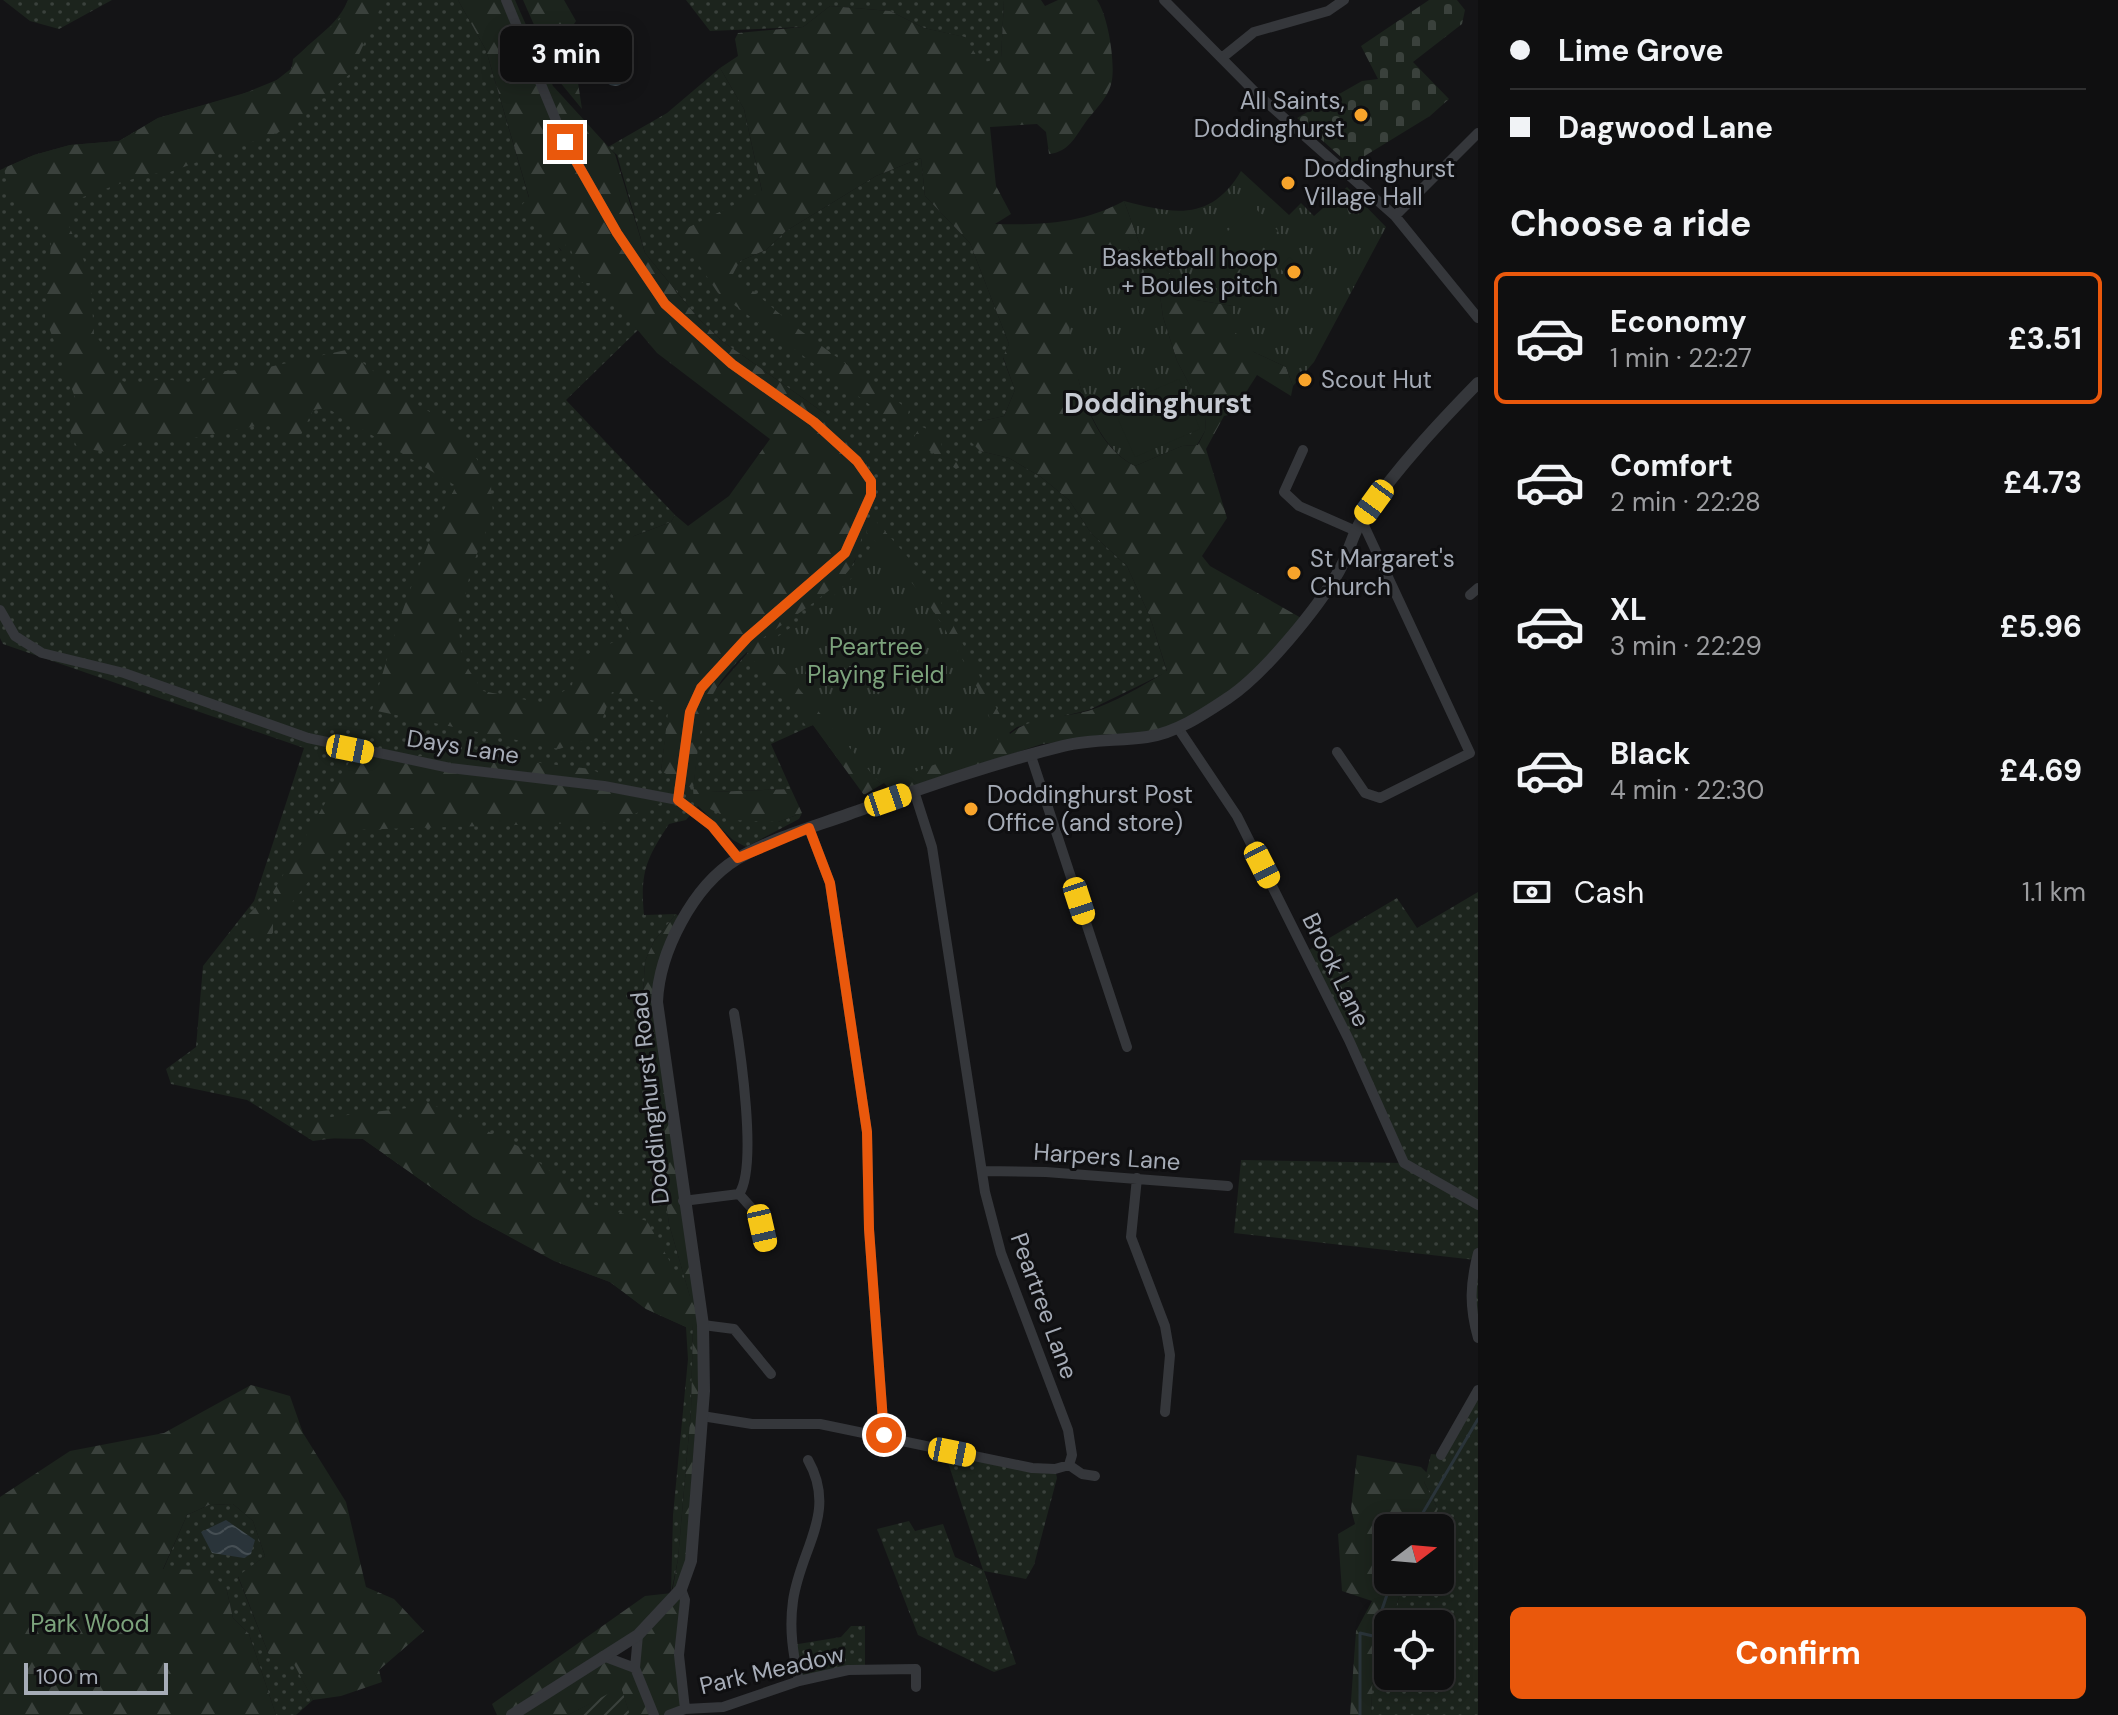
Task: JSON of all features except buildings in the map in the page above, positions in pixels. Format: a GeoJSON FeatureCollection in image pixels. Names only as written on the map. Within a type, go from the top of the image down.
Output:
{"type":"FeatureCollection","features":[{"type":"Feature","properties":{"kind":"street"},"geometry":{"type":"LineString","coordinates":[[506,0],[565,142],[617,233],[665,304],[732,364],[814,422],[857,461],[871,481],[871,495],[845,553],[747,638],[701,688],[690,712],[678,800]]}},
{"type":"Feature","properties":{"kind":"street"},"geometry":{"type":"LineString","coordinates":[[1164,0],[1256,93],[1395,216],[1478,318]]}},
{"type":"Feature","properties":{"kind":"street"},"geometry":{"type":"LineString","coordinates":[[1223,57],[1254,32],[1328,11],[1344,0]]}},
{"type":"Feature","properties":{"kind":"street"},"geometry":{"type":"LineString","coordinates":[[1395,216],[1478,133]]}},
{"type":"Feature","properties":{"kind":"street","name":"Doddinghurst Road"},"geometry":{"type":"LineString","coordinates":[[512,1715],[638,1635],[681,1589],[691,1561],[702,1416],[703,1325],[658,1015],[657,982],[671,941],[689,911],[720,873],[738,858],[809,828],[914,791],[1031,756],[1099,739],[1147,737],[1178,728],[1231,696],[1284,645],[1339,571],[1359,525],[1400,467],[1478,383]]}},
{"type":"Feature","properties":{"kind":"street"},"geometry":{"type":"LineString","coordinates":[[1303,450],[1284,492],[1299,506],[1359,525],[1470,753],[1380,798],[1365,793],[1337,752]]}},
{"type":"Feature","properties":{"kind":"street","name":"Days Lane"},"geometry":{"type":"LineString","coordinates":[[0,610],[15,636],[42,653],[124,673],[308,738],[450,768],[604,786],[678,800],[712,826],[738,858]]}},
{"type":"Feature","properties":{"kind":"street","name":"Brook Lane"},"geometry":{"type":"LineString","coordinates":[[1178,728],[1237,816],[1349,1040],[1404,1163],[1478,1205]]}},
{"type":"Feature","properties":{"kind":"street"},"geometry":{"type":"LineString","coordinates":[[1031,756],[1127,1047]]}},
{"type":"Feature","properties":{"kind":"street","name":"Peartree Lane"},"geometry":{"type":"LineString","coordinates":[[914,791],[932,847],[985,1192],[1001,1253],[1068,1430],[1072,1455],[1069,1465]]}},
{"type":"Feature","properties":{"kind":"street"},"geometry":{"type":"LineString","coordinates":[[809,828],[830,883],[865,1116],[869,1229],[884,1435]]}},
{"type":"Feature","properties":{"kind":"street"},"geometry":{"type":"LineString","coordinates":[[734,1013],[744,1074],[747,1171],[739,1194]]}},
{"type":"Feature","properties":{"kind":"street","name":"Harpers Lane"},"geometry":{"type":"LineString","coordinates":[[983,1171],[1137,1178],[1228,1186]]}},
{"type":"Feature","properties":{"kind":"street"},"geometry":{"type":"LineString","coordinates":[[1137,1178],[1131,1237],[1165,1326],[1170,1355],[1165,1412]]}},
{"type":"Feature","properties":{"kind":"street"},"geometry":{"type":"LineString","coordinates":[[683,1201],[739,1194]]}},
{"type":"Feature","properties":{"kind":"street"},"geometry":{"type":"LineString","coordinates":[[739,1194],[756,1213],[766,1244]]}},
{"type":"Feature","properties":{"kind":"street"},"geometry":{"type":"LineString","coordinates":[[1478,1253],[1470,1286],[1470,1312],[1478,1338]]}},
{"type":"Feature","properties":{"kind":"street"},"geometry":{"type":"LineString","coordinates":[[703,1325],[734,1329],[771,1374]]}},
{"type":"Feature","properties":{"kind":"street"},"geometry":{"type":"LineString","coordinates":[[1441,1455],[1478,1390]]}},
{"type":"Feature","properties":{"kind":"street"},"geometry":{"type":"LineString","coordinates":[[702,1416],[752,1424],[820,1424],[1032,1468],[1055,1469],[1069,1465],[1082,1474],[1095,1476]]}},
{"type":"Feature","properties":{"kind":"street"},"geometry":{"type":"LineString","coordinates":[[799,1681],[792,1651],[793,1601],[819,1515],[820,1480],[808,1460]]}},
{"type":"Feature","properties":{"kind":"street"},"geometry":{"type":"LineString","coordinates":[[681,1589],[685,1600],[679,1655],[685,1709]]}},
{"type":"Feature","properties":{"kind":"street"},"geometry":{"type":"LineString","coordinates":[[638,1635],[635,1668],[654,1715]]}},
{"type":"Feature","properties":{"kind":"street"},"geometry":{"type":"LineString","coordinates":[[603,1656],[618,1665],[635,1668]]}},
{"type":"Feature","properties":{"kind":"street","name":"Park Meadow"},"geometry":{"type":"LineString","coordinates":[[669,1715],[685,1709],[723,1707],[799,1681],[848,1670],[916,1669],[916,1687]]}},
{"type":"Feature","properties":{"kind":"green space"},"geometry":{"type":"Polygon","coordinates":[[[3,0],[112,0],[59,29],[30,21],[3,0]]]}},
{"type":"Feature","properties":{"kind":"green space"},"geometry":{"type":"Polygon","coordinates":[[[348,0],[458,0],[486,50],[529,198],[561,251],[568,240],[638,330],[566,400],[675,515],[671,522],[634,536],[606,581],[631,633],[671,695],[661,771],[694,781],[699,732],[709,697],[758,641],[839,580],[855,561],[867,493],[827,415],[722,341],[699,319],[645,253],[617,155],[608,147],[667,113],[720,68],[744,109],[762,192],[733,274],[740,261],[766,250],[786,231],[876,176],[921,158],[925,196],[970,243],[1009,344],[1003,358],[1015,390],[1004,416],[978,422],[980,451],[1009,458],[1041,477],[1069,500],[1091,533],[1127,566],[1150,617],[1167,672],[1089,710],[1017,727],[998,741],[885,783],[843,766],[813,725],[771,744],[791,789],[710,792],[778,822],[802,813],[799,819],[746,847],[733,840],[698,806],[686,820],[669,824],[655,847],[644,877],[644,915],[676,914],[654,941],[645,961],[641,1026],[669,1224],[691,1300],[693,1323],[691,1410],[678,1559],[671,1593],[673,1515],[688,1359],[686,1327],[646,1309],[610,1282],[562,1264],[473,1217],[363,1139],[349,1136],[313,1141],[247,1100],[171,1084],[166,1069],[196,1047],[203,966],[254,901],[304,748],[3,644],[0,638],[0,170],[34,155],[70,145],[119,141],[158,118],[240,95],[289,75],[299,54],[334,22],[348,0]]]}},
{"type":"Feature","properties":{"kind":"green space"},"geometry":{"type":"Polygon","coordinates":[[[348,0],[384,0],[350,74],[282,131],[170,172],[144,175],[72,201],[69,226],[90,275],[94,334],[109,352],[112,376],[129,384],[165,379],[197,384],[216,372],[269,367],[346,350],[418,405],[450,424],[479,462],[491,486],[493,514],[472,566],[458,623],[463,661],[483,691],[546,704],[572,685],[577,659],[631,634],[606,581],[607,561],[634,536],[671,522],[675,515],[688,526],[729,496],[770,439],[657,353],[598,283],[582,283],[568,241],[562,251],[520,207],[529,197],[486,50],[458,0],[515,0],[553,86],[615,154],[645,253],[699,319],[722,341],[827,415],[867,454],[864,522],[855,560],[839,582],[826,593],[759,641],[880,783],[998,740],[973,680],[945,628],[910,580],[866,532],[874,519],[931,583],[1010,734],[1037,721],[1098,708],[1167,671],[1150,617],[1127,566],[1091,533],[1069,500],[1041,477],[1009,458],[980,451],[968,439],[978,422],[1004,416],[1015,390],[1003,357],[1009,344],[970,243],[925,196],[921,158],[876,176],[786,231],[766,250],[740,261],[733,274],[793,325],[909,410],[904,430],[718,293],[677,233],[762,191],[744,109],[720,68],[738,56],[735,39],[738,33],[803,27],[830,6],[890,11],[924,28],[965,37],[981,63],[1001,58],[1004,0],[1041,0],[1045,6],[1058,0],[1097,0],[1104,16],[1111,50],[1113,71],[1108,92],[1071,143],[1056,153],[1049,154],[1046,132],[1037,124],[990,127],[996,186],[1011,214],[995,224],[1061,222],[1108,209],[1124,201],[1139,242],[1196,300],[1233,306],[1254,352],[1286,367],[1293,386],[1291,396],[1257,375],[1232,414],[1224,416],[1206,449],[1227,518],[1202,556],[1210,566],[1303,619],[1231,696],[1178,728],[1042,744],[893,793],[884,783],[864,795],[813,725],[807,727],[747,652],[710,700],[701,730],[693,789],[661,771],[669,704],[612,692],[596,737],[559,749],[372,710],[408,596],[456,486],[327,408],[313,410],[297,443],[271,423],[173,442],[141,438],[106,452],[77,447],[70,431],[76,400],[45,317],[51,243],[25,208],[9,194],[4,168],[34,155],[70,145],[119,141],[158,118],[269,86],[292,68],[293,59],[340,19],[348,0]],[[1128,247],[1070,317],[1074,357],[1093,421],[1118,454],[1135,466],[1182,446],[1198,445],[1205,431],[1206,416],[1177,361],[1163,317],[1160,295],[1128,247]]]}},
{"type":"Feature","properties":{"kind":"green space"},"geometry":{"type":"Polygon","coordinates":[[[523,0],[564,0],[576,21],[570,30],[582,109],[559,81],[523,0]]]}},
{"type":"Feature","properties":{"kind":"green space"},"geometry":{"type":"Polygon","coordinates":[[[686,0],[1004,0],[1001,59],[980,64],[964,37],[924,28],[890,11],[830,6],[803,27],[710,31],[686,0]]]}},
{"type":"Feature","properties":{"kind":"green space"},"geometry":{"type":"Polygon","coordinates":[[[1429,0],[1457,0],[1465,10],[1462,24],[1413,62],[1449,99],[1430,116],[1350,165],[1297,118],[1362,81],[1378,79],[1361,46],[1429,0]]]}},
{"type":"Feature","properties":{"kind":"green space"},"geometry":{"type":"Polygon","coordinates":[[[1241,171],[1289,215],[1301,203],[1314,216],[1347,187],[1386,227],[1314,362],[1293,386],[1286,367],[1254,352],[1230,327],[1233,306],[1196,300],[1139,242],[1124,201],[1159,209],[1190,210],[1217,199],[1241,171]]]}},
{"type":"Feature","properties":{"kind":"green space"},"geometry":{"type":"Polygon","coordinates":[[[1253,206],[1278,231],[1231,278],[1206,253],[1253,206]]]}},
{"type":"Feature","properties":{"kind":"green space"},"geometry":{"type":"Polygon","coordinates":[[[1128,247],[1160,295],[1163,317],[1177,361],[1206,416],[1205,431],[1197,445],[1182,446],[1135,466],[1110,445],[1092,416],[1075,366],[1068,318],[1058,298],[1065,269],[1089,257],[1128,247]]]}},
{"type":"Feature","properties":{"kind":"green space","name":"Basketball hoop + Boules pitch"},"geometry":{"type":"Polygon","coordinates":[[[1290,257],[1309,278],[1298,288],[1279,267],[1290,257]]]}},
{"type":"Feature","properties":{"kind":"green space"},"geometry":{"type":"Polygon","coordinates":[[[1179,379],[1200,429],[1135,457],[1113,408],[1179,379]]]}},
{"type":"Feature","properties":{"kind":"green space"},"geometry":{"type":"Polygon","coordinates":[[[920,426],[943,436],[941,448],[962,466],[956,469],[913,439],[920,426]]]}},
{"type":"Feature","properties":{"kind":"green space","name":"Peartree Playing Field"},"geometry":{"type":"Polygon","coordinates":[[[874,540],[914,585],[947,633],[975,684],[998,741],[885,783],[880,783],[763,647],[827,602],[856,574],[874,540]]]}},
{"type":"Feature","properties":{"kind":"green space"},"geometry":{"type":"Polygon","coordinates":[[[355,752],[396,760],[447,752],[591,769],[661,803],[615,822],[349,830],[283,914],[273,892],[355,752]]]}},
{"type":"Feature","properties":{"kind":"green space"},"geometry":{"type":"Polygon","coordinates":[[[693,789],[710,792],[791,789],[802,813],[778,822],[732,820],[694,801],[693,789]]]}},
{"type":"Feature","properties":{"kind":"green space"},"geometry":{"type":"Polygon","coordinates":[[[1478,892],[1478,1338],[1470,1312],[1476,1260],[1234,1233],[1241,1160],[1403,1163],[1304,953],[1397,898],[1417,928],[1478,892]]]}},
{"type":"Feature","properties":{"kind":"green space"},"geometry":{"type":"Polygon","coordinates":[[[263,899],[273,922],[273,933],[261,942],[248,928],[249,914],[263,899]]]}},
{"type":"Feature","properties":{"kind":"green space"},"geometry":{"type":"Polygon","coordinates":[[[676,914],[683,920],[657,982],[703,1325],[679,1655],[685,1709],[669,1715],[630,1715],[621,1688],[568,1715],[497,1715],[492,1704],[645,1596],[672,1593],[678,1559],[691,1410],[693,1324],[686,1327],[646,1309],[610,1282],[554,1261],[473,1217],[363,1139],[315,1138],[296,1121],[408,1108],[417,1097],[518,1146],[592,1204],[647,1221],[690,1297],[669,1224],[641,1026],[645,961],[654,941],[676,914]],[[638,1636],[603,1656],[628,1668],[635,1656],[638,1636]]]}},
{"type":"Feature","properties":{"kind":"green space","name":"Park Wood"},"geometry":{"type":"Polygon","coordinates":[[[251,1385],[290,1396],[303,1433],[346,1502],[366,1587],[394,1599],[424,1631],[379,1670],[382,1682],[341,1696],[313,1700],[294,1664],[281,1668],[269,1655],[238,1576],[265,1556],[253,1521],[233,1504],[209,1505],[187,1515],[163,1569],[206,1570],[226,1587],[233,1618],[249,1634],[276,1715],[0,1715],[0,1497],[70,1451],[164,1433],[251,1385]]]}},
{"type":"Feature","properties":{"kind":"green space"},"geometry":{"type":"Polygon","coordinates":[[[1478,1390],[1478,1715],[1371,1715],[1374,1650],[1374,1690],[1454,1690],[1454,1610],[1395,1610],[1400,1594],[1454,1594],[1454,1514],[1436,1514],[1438,1509],[1424,1482],[1431,1454],[1442,1455],[1478,1390]]]}},
{"type":"Feature","properties":{"kind":"green space"},"geometry":{"type":"Polygon","coordinates":[[[944,1450],[1055,1469],[1057,1478],[1034,1565],[1026,1579],[984,1571],[1016,1664],[994,1672],[918,1635],[877,1529],[909,1521],[915,1531],[943,1524],[955,1557],[983,1570],[944,1450]]]}},
{"type":"Feature","properties":{"kind":"green space"},"geometry":{"type":"Polygon","coordinates":[[[1357,1455],[1421,1467],[1429,1475],[1424,1482],[1438,1509],[1436,1514],[1374,1514],[1374,1594],[1400,1594],[1395,1610],[1374,1610],[1371,1715],[1350,1715],[1356,1631],[1372,1601],[1342,1591],[1338,1534],[1355,1524],[1351,1509],[1357,1455]]]}},
{"type":"Feature","properties":{"kind":"green space"},"geometry":{"type":"Polygon","coordinates":[[[233,1504],[253,1521],[265,1556],[238,1577],[269,1655],[294,1663],[313,1700],[296,1715],[276,1715],[249,1634],[233,1618],[226,1587],[163,1570],[187,1515],[209,1505],[233,1504]]]}},
{"type":"Feature","properties":{"kind":"green space"},"geometry":{"type":"Polygon","coordinates":[[[851,1626],[865,1626],[865,1670],[799,1681],[792,1645],[841,1637],[851,1626]]]}},
{"type":"Feature","properties":{"kind":"green space"},"geometry":{"type":"Polygon","coordinates":[[[621,1687],[630,1715],[568,1715],[621,1687]]]}},
{"type":"Feature","properties":{"kind":"water"},"geometry":{"type":"Polygon","coordinates":[[[611,64],[619,64],[626,75],[619,86],[611,86],[604,79],[604,71],[611,64]]]}},
{"type":"Feature","properties":{"kind":"water"},"geometry":{"type":"Polygon","coordinates":[[[226,1520],[255,1540],[251,1554],[244,1558],[212,1553],[201,1532],[226,1520]]]}},
{"type":"Feature","properties":{"kind":"waterway"},"geometry":{"type":"LineString","coordinates":[[1422,1514],[1478,1419]]}},
{"type":"Feature","properties":{"kind":"waterway"},"geometry":{"type":"LineString","coordinates":[[1360,1715],[1360,1633],[1373,1636],[1387,1594]]}},
{"type":"Feature","properties":{"kind":"place","name":"All Saints, Doddinghurst"},"geometry":{"type":"Point","coordinates":[1361,115]}},
{"type":"Feature","properties":{"kind":"place","name":"Doddinghurst Village Hall"},"geometry":{"type":"Point","coordinates":[1288,183]}},
{"type":"Feature","properties":{"kind":"place","name":"Basketball hoop + Boules pitch"},"geometry":{"type":"Point","coordinates":[1294,272]}},
{"type":"Feature","properties":{"kind":"place","name":"Scout Hut"},"geometry":{"type":"Point","coordinates":[1305,380]}},
{"type":"Feature","properties":{"kind":"place","name":"St Margaret's Church"},"geometry":{"type":"Point","coordinates":[1294,573]}},
{"type":"Feature","properties":{"kind":"place","name":"Doddinghurst Post Office (and store)"},"geometry":{"type":"Point","coordinates":[971,809]}},
{"type":"Feature","properties":{"kind":"district","name":"Doddinghurst"},"geometry":{"type":"Point","coordinates":[1158,403]}},
{"type":"Feature","properties":{"kind":"route"},"geometry":{"type":"LineString","coordinates":[[565,142],[617,233],[665,304],[732,364],[814,422],[857,461],[871,481],[871,495],[845,553],[747,638],[712,672],[701,688],[690,712],[684,739],[678,800],[712,826],[738,858],[809,828],[822,855],[830,883],[867,1132],[869,1229],[884,1435]]}}]}
